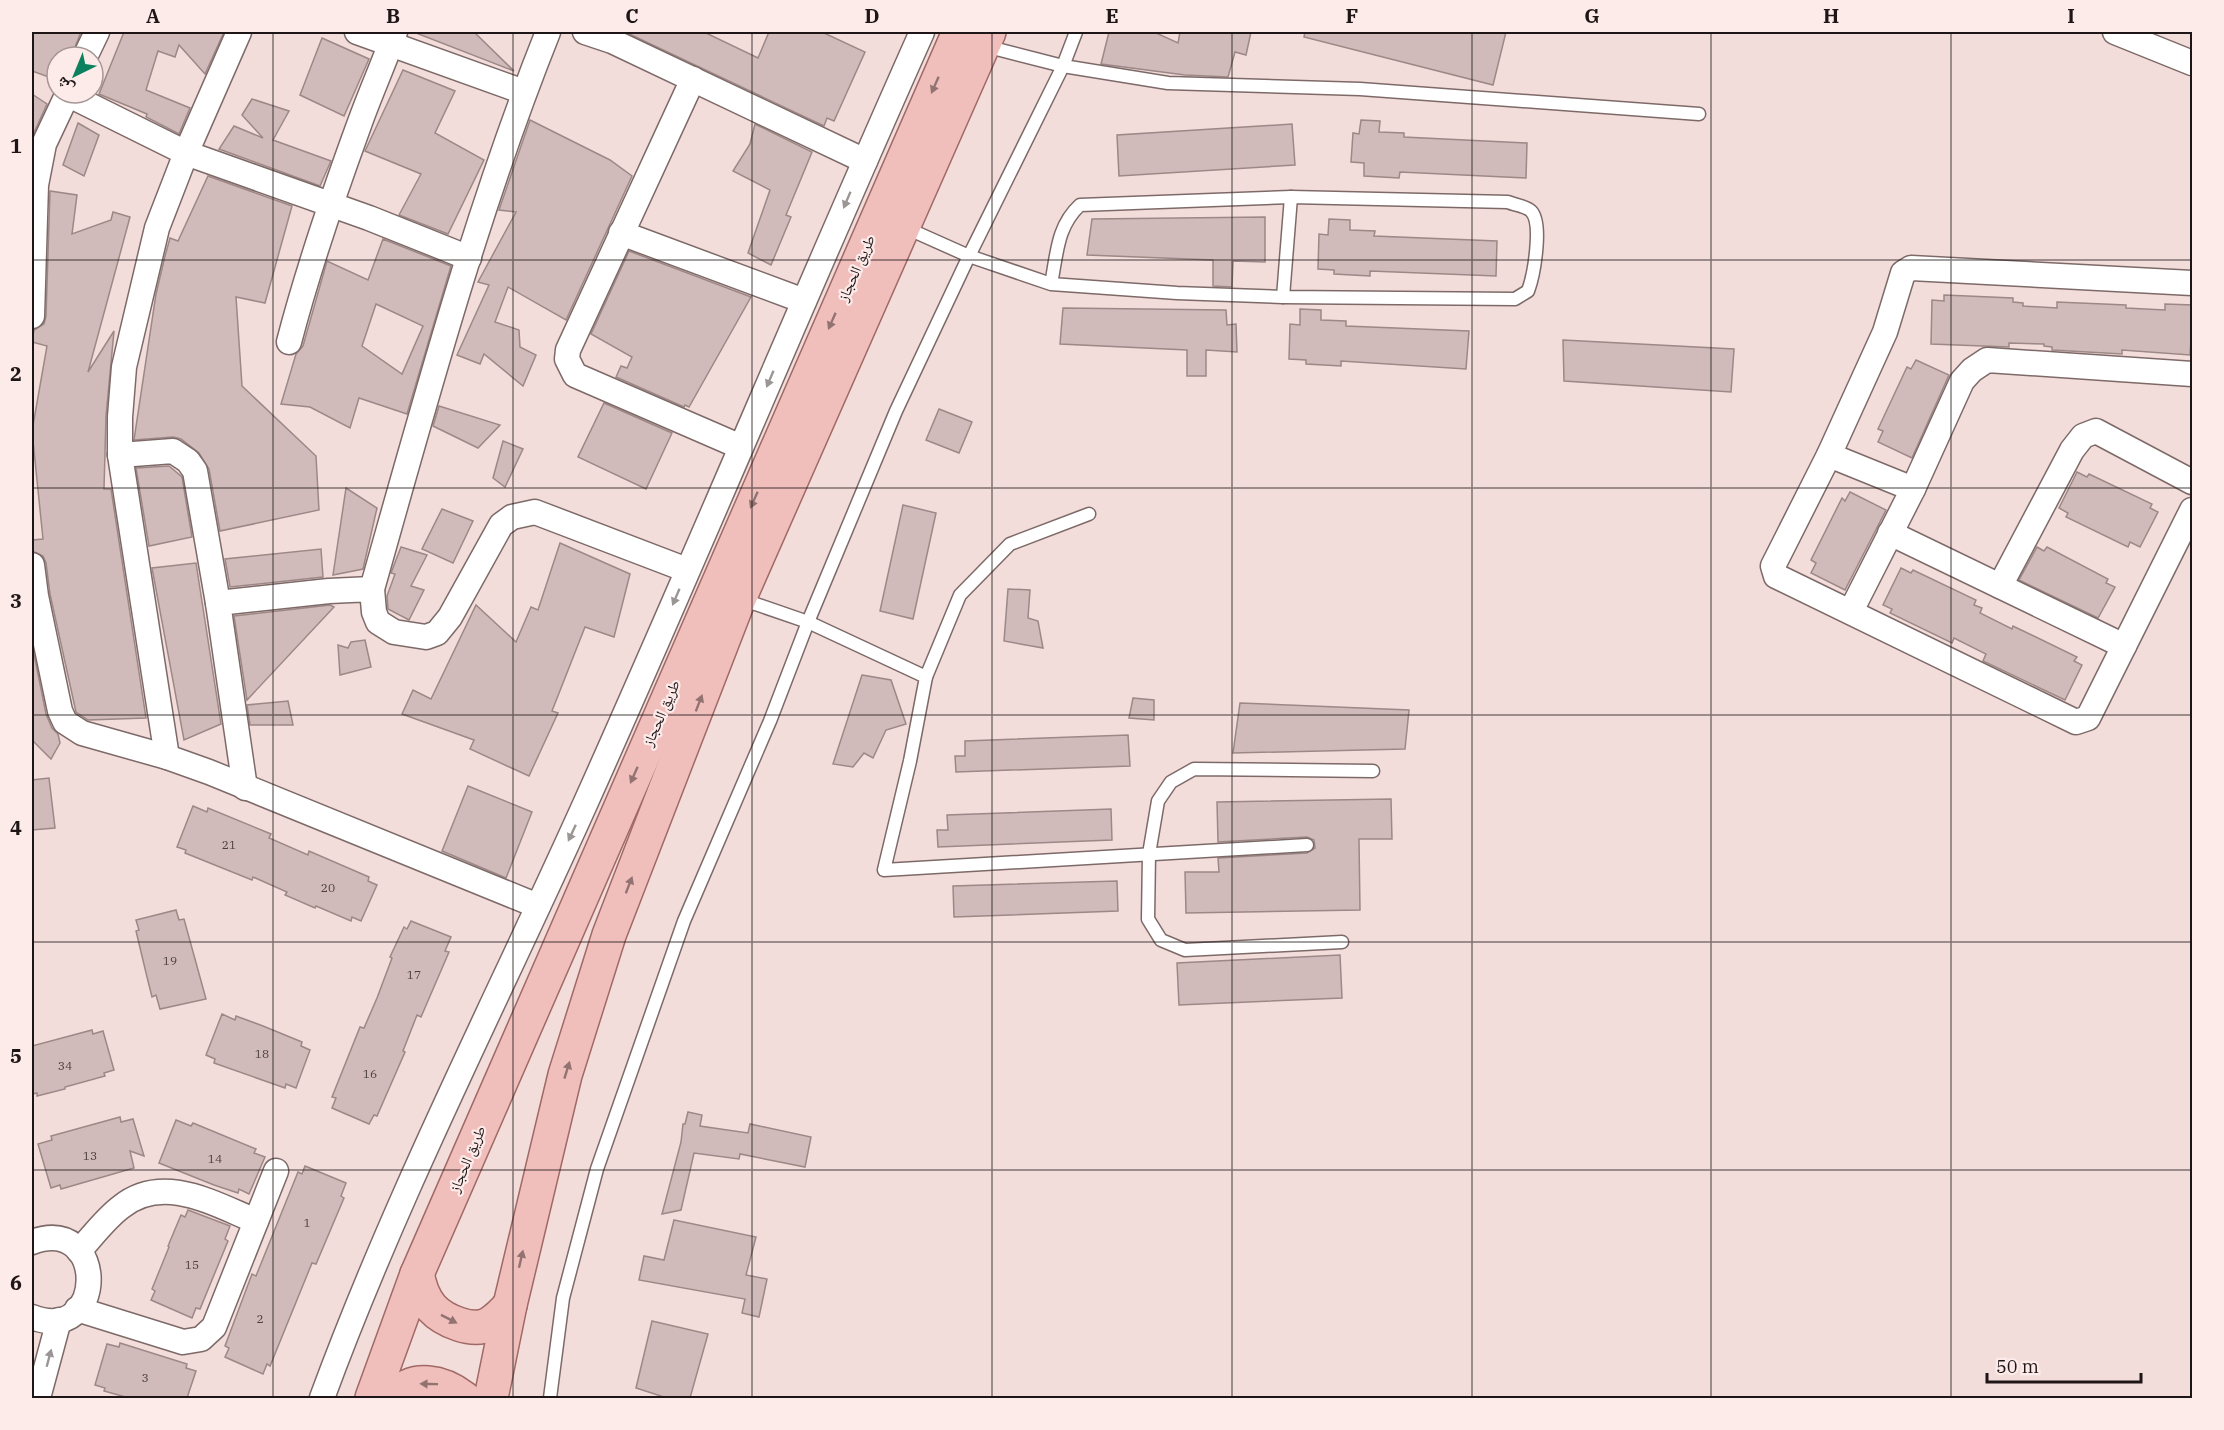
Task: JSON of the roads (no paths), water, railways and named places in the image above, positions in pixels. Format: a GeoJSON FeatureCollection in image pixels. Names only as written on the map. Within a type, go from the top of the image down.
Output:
{"type":"FeatureCollection","features":[{"type":"Feature","properties":{"kind":"main road","name":"طريق الحجاز"},"geometry":{"type":"LineString","coordinates":[[491,1398],[510,1305],[565,1075],[609,935],[738,599],[903,226],[977,36]]}},
{"type":"Feature","properties":{"kind":"main road","name":"طريق الحجاز"},"geometry":{"type":"LineString","coordinates":[[372,1398],[417,1274],[526,1022],[977,36]]}},
{"type":"Feature","properties":{"kind":"main road"},"geometry":{"type":"LineString","coordinates":[[417,1274],[422,1293],[433,1309],[449,1320],[467,1326],[487,1326],[510,1305]]}},
{"type":"Feature","properties":{"kind":"main road"},"geometry":{"type":"LineString","coordinates":[[394,1398],[398,1393],[415,1384],[433,1382],[451,1388],[464,1398]]}},
{"type":"Feature","properties":{"kind":"street"},"geometry":{"type":"LineString","coordinates":[[167,757],[120,455],[124,368],[157,228],[186,153],[239,32]]}},
{"type":"Feature","properties":{"kind":"street"},"geometry":{"type":"LineString","coordinates":[[357,32],[393,38],[524,92]]}},
{"type":"Feature","properties":{"kind":"street"},"geometry":{"type":"LineString","coordinates":[[549,32],[524,92],[425,400],[372,589],[374,612],[378,622],[394,632],[426,637],[437,633],[450,617],[501,525],[512,517],[535,512],[687,570]]}},
{"type":"Feature","properties":{"kind":"street"},"geometry":{"type":"LineString","coordinates":[[585,32],[612,41],[865,161]]}},
{"type":"Feature","properties":{"kind":"street"},"geometry":{"type":"LineString","coordinates":[[322,1398],[345,1337],[425,1151],[538,906],[922,32]]}},
{"type":"Feature","properties":{"kind":"street"},"geometry":{"type":"LineString","coordinates":[[2115,32],[2193,63]]}},
{"type":"Feature","properties":{"kind":"street"},"geometry":{"type":"LineString","coordinates":[[289,342],[331,205],[359,124],[393,38]]}},
{"type":"Feature","properties":{"kind":"street"},"geometry":{"type":"LineString","coordinates":[[693,79],[568,350],[569,365],[575,375],[741,447]]}},
{"type":"Feature","properties":{"kind":"street"},"geometry":{"type":"LineString","coordinates":[[32,316],[36,185],[44,144],[63,105]]}},
{"type":"Feature","properties":{"kind":"street"},"geometry":{"type":"LineString","coordinates":[[90,105],[186,153],[470,258]]}},
{"type":"Feature","properties":{"kind":"street"},"geometry":{"type":"LineString","coordinates":[[621,233],[804,301]]}},
{"type":"Feature","properties":{"kind":"street"},"geometry":{"type":"LineString","coordinates":[[2193,283],[1911,268],[1903,273],[1885,332],[1773,566],[1773,573],[2076,722],[2088,718],[2193,510]]}},
{"type":"Feature","properties":{"kind":"street"},"geometry":{"type":"LineString","coordinates":[[1851,611],[1913,489],[1962,381],[1972,370],[1987,360],[2193,374]]}},
{"type":"Feature","properties":{"kind":"street"},"geometry":{"type":"LineString","coordinates":[[2000,586],[2072,450],[2083,436],[2096,431],[2193,482]]}},
{"type":"Feature","properties":{"kind":"street"},"geometry":{"type":"LineString","coordinates":[[120,455],[173,451],[188,461],[195,471],[218,603],[245,788]]}},
{"type":"Feature","properties":{"kind":"street"},"geometry":{"type":"LineString","coordinates":[[1828,455],[1913,489]]}},
{"type":"Feature","properties":{"kind":"street"},"geometry":{"type":"LineString","coordinates":[[1890,533],[2124,646]]}},
{"type":"Feature","properties":{"kind":"street"},"geometry":{"type":"LineString","coordinates":[[32,565],[36,596],[60,711],[65,722],[82,733],[208,771],[538,906]]}},
{"type":"Feature","properties":{"kind":"street"},"geometry":{"type":"LineString","coordinates":[[218,603],[329,591],[372,589]]}},
{"type":"Feature","properties":{"kind":"street"},"geometry":{"type":"LineString","coordinates":[[491,1010],[526,1022]]}},
{"type":"Feature","properties":{"kind":"street"},"geometry":{"type":"LineString","coordinates":[[32,1317],[45,1321],[68,1315],[183,1342],[201,1340],[214,1327],[276,1171]]}},
{"type":"Feature","properties":{"kind":"street"},"geometry":{"type":"LineString","coordinates":[[79,1251],[119,1208],[144,1194],[158,1191],[186,1193],[256,1221]]}},
{"type":"Feature","properties":{"kind":"street"},"geometry":{"type":"LineString","coordinates":[[32,1242],[50,1238],[71,1244],[85,1260],[90,1281],[88,1291],[68,1315],[38,1398]]}},
{"type":"Feature","properties":{"kind":"lane"},"geometry":{"type":"LineString","coordinates":[[550,1398],[563,1298],[597,1169],[684,921],[770,721],[808,622],[896,411],[969,256],[1063,66],[1076,32]]}},
{"type":"Feature","properties":{"kind":"lane"},"geometry":{"type":"LineString","coordinates":[[977,36],[1063,66],[1168,83],[1360,89],[1699,114]]}},
{"type":"Feature","properties":{"kind":"lane"},"geometry":{"type":"LineString","coordinates":[[903,226],[969,256],[1051,284],[1177,293],[1283,297],[1515,299],[1528,291],[1534,276],[1537,220],[1529,209],[1508,202],[1291,197],[1080,205],[1068,216],[1062,230],[1051,284]]}},
{"type":"Feature","properties":{"kind":"lane"},"geometry":{"type":"LineString","coordinates":[[1283,297],[1291,197]]}},
{"type":"Feature","properties":{"kind":"lane"},"geometry":{"type":"LineString","coordinates":[[1089,514],[1010,544],[960,595],[926,677],[910,761],[884,870],[1307,845]]}},
{"type":"Feature","properties":{"kind":"lane"},"geometry":{"type":"LineString","coordinates":[[738,599],[808,622],[926,677]]}},
{"type":"Feature","properties":{"kind":"lane"},"geometry":{"type":"LineString","coordinates":[[1342,942],[1185,950],[1161,940],[1148,920],[1149,854],[1158,801],[1171,782],[1194,769],[1373,771]]}}]}
